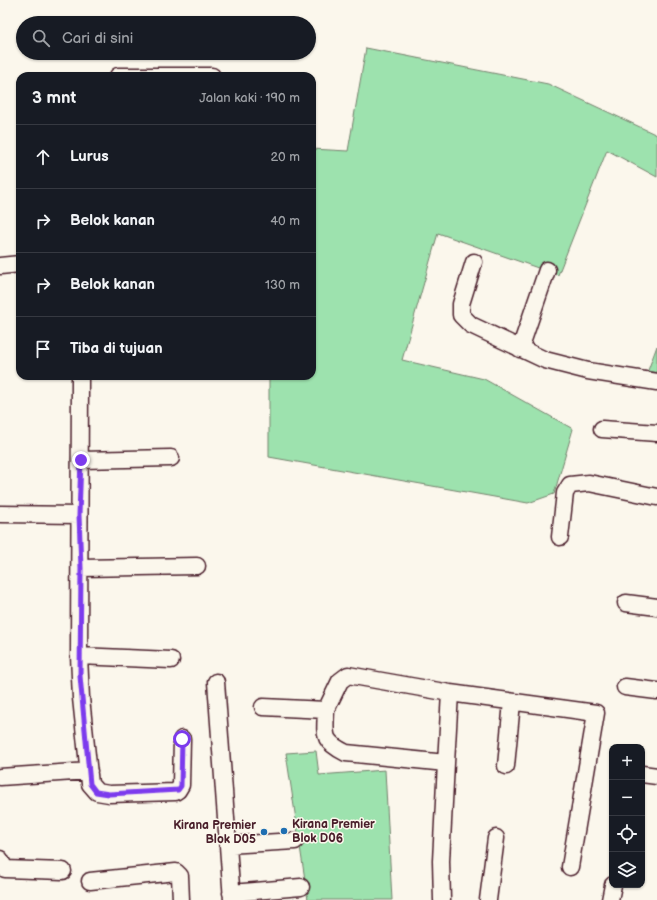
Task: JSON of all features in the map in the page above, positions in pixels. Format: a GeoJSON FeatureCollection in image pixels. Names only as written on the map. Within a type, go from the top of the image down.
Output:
{"type":"FeatureCollection","features":[{"type":"Feature","properties":{"kind":"street"},"geometry":{"type":"LineString","coordinates":[[474,262],[461,304],[461,315],[471,325],[545,360],[588,371],[657,382]]}},
{"type":"Feature","properties":{"kind":"street"},"geometry":{"type":"LineString","coordinates":[[0,266],[16,264]]}},
{"type":"Feature","properties":{"kind":"street"},"geometry":{"type":"LineString","coordinates":[[520,349],[547,270]]}},
{"type":"Feature","properties":{"kind":"street"},"geometry":{"type":"LineString","coordinates":[[80,380],[81,460],[79,515],[81,568],[81,698],[90,784],[96,792],[109,794],[175,792],[181,786],[182,739]]}},
{"type":"Feature","properties":{"kind":"street"},"geometry":{"type":"LineString","coordinates":[[602,429],[657,433]]}},
{"type":"Feature","properties":{"kind":"street"},"geometry":{"type":"LineString","coordinates":[[81,460],[171,458]]}},
{"type":"Feature","properties":{"kind":"street"},"geometry":{"type":"LineString","coordinates":[[560,537],[565,493],[570,485],[589,483],[657,497]]}},
{"type":"Feature","properties":{"kind":"street"},"geometry":{"type":"LineString","coordinates":[[0,514],[79,515]]}},
{"type":"Feature","properties":{"kind":"street"},"geometry":{"type":"LineString","coordinates":[[81,568],[197,566]]}},
{"type":"Feature","properties":{"kind":"street"},"geometry":{"type":"LineString","coordinates":[[626,604],[657,607]]}},
{"type":"Feature","properties":{"kind":"street"},"geometry":{"type":"LineString","coordinates":[[80,656],[170,660]]}},
{"type":"Feature","properties":{"kind":"street"},"geometry":{"type":"LineString","coordinates":[[446,764],[346,753],[332,746],[325,735],[326,710],[340,681],[348,675],[450,693],[596,713],[570,867]]}},
{"type":"Feature","properties":{"kind":"street"},"geometry":{"type":"LineString","coordinates":[[216,682],[232,896],[301,887]]}},
{"type":"Feature","properties":{"kind":"street"},"geometry":{"type":"LineString","coordinates":[[625,687],[657,691]]}},
{"type":"Feature","properties":{"kind":"street"},"geometry":{"type":"LineString","coordinates":[[442,900],[441,861],[450,693]]}},
{"type":"Feature","properties":{"kind":"street"},"geometry":{"type":"LineString","coordinates":[[506,766],[512,702]]}},
{"type":"Feature","properties":{"kind":"street"},"geometry":{"type":"LineString","coordinates":[[263,707],[326,710]]}},
{"type":"Feature","properties":{"kind":"street"},"geometry":{"type":"LineString","coordinates":[[0,777],[88,771]]}},
{"type":"Feature","properties":{"kind":"street"},"geometry":{"type":"LineString","coordinates":[[645,774],[657,776]]}},
{"type":"Feature","properties":{"kind":"street"},"geometry":{"type":"LineString","coordinates":[[488,900],[496,838]]}},
{"type":"Feature","properties":{"kind":"street"},"geometry":{"type":"LineString","coordinates":[[228,845],[295,841]]}},
{"type":"Feature","properties":{"kind":"street"},"geometry":{"type":"LineString","coordinates":[[0,859],[5,869],[63,871]]}},
{"type":"Feature","properties":{"kind":"street"},"geometry":{"type":"LineString","coordinates":[[90,881],[176,872],[180,876],[181,900]]}},
{"type":"Feature","properties":{"kind":"street"},"geometry":{"type":"LineString","coordinates":[[610,900],[612,888]]}},
{"type":"Feature","properties":{"kind":"green space"},"geometry":{"type":"Polygon","coordinates":[[[366,48],[548,84],[657,135],[657,177],[607,150],[558,275],[438,233],[402,360],[484,379],[573,429],[554,494],[528,503],[269,457],[269,380],[316,380],[316,149],[348,151],[366,48]]]}},
{"type":"Feature","properties":{"kind":"green space"},"geometry":{"type":"Polygon","coordinates":[[[657,346],[657,376],[647,373],[657,346]]]}},
{"type":"Feature","properties":{"kind":"green space"},"geometry":{"type":"Polygon","coordinates":[[[316,751],[319,775],[385,770],[392,900],[308,900],[286,753],[316,751]]]}},
{"type":"Feature","properties":{"kind":"place","name":"Kirana Premier Blok D06"},"geometry":{"type":"Point","coordinates":[284,831]}},
{"type":"Feature","properties":{"kind":"place","name":"Kirana Premier Blok D05"},"geometry":{"type":"Point","coordinates":[264,832]}},
{"type":"Feature","properties":{"kind":"route"},"geometry":{"type":"LineString","coordinates":[[81,460],[79,515],[81,568],[80,676],[90,784],[96,792],[109,794],[175,792],[181,786],[182,739]]}}]}
